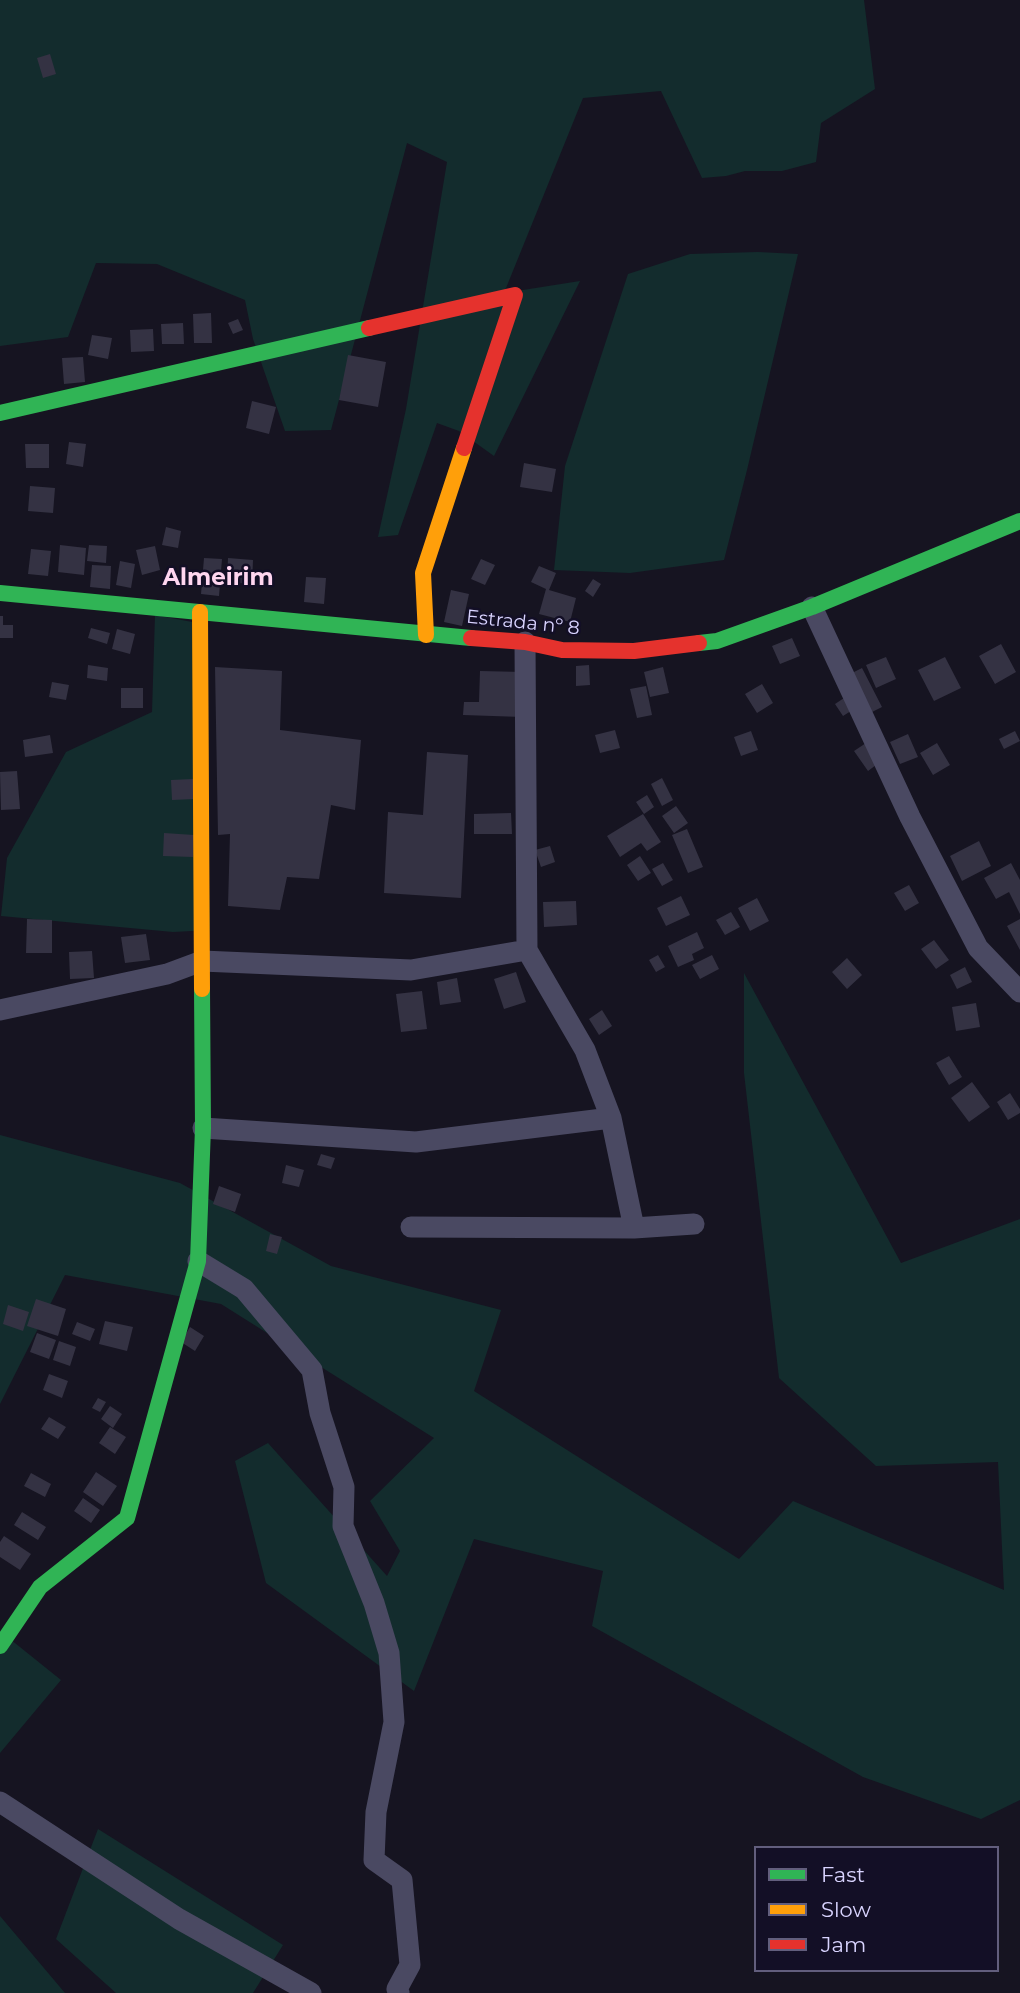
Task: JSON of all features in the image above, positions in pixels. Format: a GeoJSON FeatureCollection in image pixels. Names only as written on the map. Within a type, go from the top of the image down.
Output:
{"type":"FeatureCollection","features":[{"type":"Feature","properties":{"kind":"street"},"geometry":{"type":"LineString","coordinates":[[0,413],[515,295],[423,573],[426,635]]}},
{"type":"Feature","properties":{"kind":"street","name":"Estrada nº 8"},"geometry":{"type":"LineString","coordinates":[[0,593],[426,635],[525,642],[562,650],[634,651],[717,641],[812,607],[1020,521]]}},
{"type":"Feature","properties":{"kind":"street"},"geometry":{"type":"LineString","coordinates":[[812,607],[910,817],[978,948],[1020,992]]}},
{"type":"Feature","properties":{"kind":"street"},"geometry":{"type":"LineString","coordinates":[[0,1646],[40,1587],[127,1518],[198,1261],[203,1128],[201,612]]}},
{"type":"Feature","properties":{"kind":"street"},"geometry":{"type":"LineString","coordinates":[[525,642],[527,950],[585,1050],[611,1118],[634,1228]]}},
{"type":"Feature","properties":{"kind":"street"},"geometry":{"type":"LineString","coordinates":[[0,1010],[167,974],[202,961],[411,970],[527,950]]}},
{"type":"Feature","properties":{"kind":"street"},"geometry":{"type":"LineString","coordinates":[[203,1128],[416,1142],[611,1118]]}},
{"type":"Feature","properties":{"kind":"street"},"geometry":{"type":"LineString","coordinates":[[411,1227],[634,1228],[694,1224]]}},
{"type":"Feature","properties":{"kind":"street"},"geometry":{"type":"LineString","coordinates":[[198,1261],[244,1289],[312,1370],[320,1413],[344,1487],[343,1526],[374,1603],[389,1653],[394,1722],[376,1812],[374,1860],[402,1880],[410,1965],[397,1989],[399,1993]]}},
{"type":"Feature","properties":{"kind":"street"},"geometry":{"type":"LineString","coordinates":[[0,1802],[179,1919],[311,1993]]}},
{"type":"Feature","properties":{"kind":"green space"},"geometry":{"type":"Polygon","coordinates":[[[0,0],[864,0],[875,89],[821,123],[816,162],[782,171],[745,171],[702,178],[661,91],[583,98],[504,293],[580,281],[494,456],[459,431],[437,423],[398,535],[378,537],[406,409],[447,162],[407,143],[331,430],[285,431],[253,339],[245,300],[157,264],[96,263],[68,337],[0,346],[0,0]]]}},
{"type":"Feature","properties":{"kind":"green space"},"geometry":{"type":"Polygon","coordinates":[[[690,254],[798,254],[724,560],[630,573],[554,570],[565,466],[628,274],[690,254]]]}},
{"type":"Feature","properties":{"kind":"green space"},"geometry":{"type":"Polygon","coordinates":[[[155,615],[203,624],[210,930],[173,932],[1,916],[7,858],[66,752],[152,712],[155,615]]]}},
{"type":"Feature","properties":{"kind":"green space"},"geometry":{"type":"Polygon","coordinates":[[[744,973],[901,1263],[1020,1219],[1020,1800],[981,1819],[863,1777],[592,1626],[603,1571],[474,1539],[414,1691],[266,1583],[235,1461],[268,1443],[387,1576],[400,1551],[370,1501],[434,1438],[221,1304],[65,1275],[0,1404],[0,1135],[180,1183],[331,1266],[501,1310],[474,1391],[739,1559],[793,1501],[1004,1590],[998,1462],[876,1466],[779,1378],[744,1073],[744,973]]]}},
{"type":"Feature","properties":{"kind":"green space"},"geometry":{"type":"Polygon","coordinates":[[[0,1631],[61,1680],[0,1753],[0,1631]]]}},
{"type":"Feature","properties":{"kind":"green space"},"geometry":{"type":"Polygon","coordinates":[[[98,1829],[283,1945],[253,1993],[116,1993],[56,1939],[98,1829]]]}},
{"type":"Feature","properties":{"kind":"green space"},"geometry":{"type":"Polygon","coordinates":[[[0,1916],[65,1993],[0,1993],[0,1916]]]}},
{"type":"Feature","properties":{"kind":"building"},"geometry":{"type":"Polygon","coordinates":[[[50,54],[56,74],[43,78],[37,58],[50,54]]]}},
{"type":"Feature","properties":{"kind":"building"},"geometry":{"type":"Polygon","coordinates":[[[211,313],[212,343],[194,343],[193,314],[211,313]]]}},
{"type":"Feature","properties":{"kind":"building"},"geometry":{"type":"Polygon","coordinates":[[[238,319],[243,330],[233,334],[228,323],[238,319]]]}},
{"type":"Feature","properties":{"kind":"building"},"geometry":{"type":"Polygon","coordinates":[[[183,323],[184,344],[162,344],[161,324],[183,323]]]}},
{"type":"Feature","properties":{"kind":"building"},"geometry":{"type":"Polygon","coordinates":[[[153,329],[154,351],[131,352],[130,330],[153,329]]]}},
{"type":"Feature","properties":{"kind":"building"},"geometry":{"type":"Polygon","coordinates":[[[92,335],[112,338],[108,359],[88,355],[92,335]]]}},
{"type":"Feature","properties":{"kind":"building"},"geometry":{"type":"Polygon","coordinates":[[[348,355],[386,362],[378,407],[339,400],[348,355]]]}},
{"type":"Feature","properties":{"kind":"building"},"geometry":{"type":"Polygon","coordinates":[[[83,357],[85,382],[64,384],[62,358],[83,357]]]}},
{"type":"Feature","properties":{"kind":"building"},"geometry":{"type":"Polygon","coordinates":[[[252,401],[276,407],[269,434],[246,428],[252,401]]]}},
{"type":"Feature","properties":{"kind":"building"},"geometry":{"type":"Polygon","coordinates":[[[69,442],[86,444],[83,467],[66,464],[69,442]]]}},
{"type":"Feature","properties":{"kind":"building"},"geometry":{"type":"Polygon","coordinates":[[[25,444],[49,444],[49,468],[26,468],[25,444]]]}},
{"type":"Feature","properties":{"kind":"building"},"geometry":{"type":"Polygon","coordinates":[[[524,463],[556,469],[552,492],[520,487],[524,463]]]}},
{"type":"Feature","properties":{"kind":"building"},"geometry":{"type":"Polygon","coordinates":[[[30,486],[55,488],[53,513],[28,511],[30,486]]]}},
{"type":"Feature","properties":{"kind":"building"},"geometry":{"type":"Polygon","coordinates":[[[166,527],[181,531],[178,548],[162,545],[166,527]]]}},
{"type":"Feature","properties":{"kind":"building"},"geometry":{"type":"Polygon","coordinates":[[[60,545],[86,548],[84,575],[58,572],[60,545]]]}},
{"type":"Feature","properties":{"kind":"building"},"geometry":{"type":"Polygon","coordinates":[[[89,545],[107,546],[106,563],[87,561],[89,545]]]}},
{"type":"Feature","properties":{"kind":"building"},"geometry":{"type":"Polygon","coordinates":[[[155,546],[160,570],[142,575],[136,550],[155,546]]]}},
{"type":"Feature","properties":{"kind":"building"},"geometry":{"type":"Polygon","coordinates":[[[31,549],[51,551],[48,576],[28,574],[31,549]]]}},
{"type":"Feature","properties":{"kind":"building"},"geometry":{"type":"Polygon","coordinates":[[[204,558],[222,559],[219,596],[201,594],[204,558]]]}},
{"type":"Feature","properties":{"kind":"building"},"geometry":{"type":"Polygon","coordinates":[[[228,558],[253,560],[252,584],[227,582],[228,558]]]}},
{"type":"Feature","properties":{"kind":"building"},"geometry":{"type":"Polygon","coordinates":[[[481,559],[495,565],[485,585],[471,579],[481,559]]]}},
{"type":"Feature","properties":{"kind":"building"},"geometry":{"type":"Polygon","coordinates":[[[120,561],[135,564],[131,588],[116,585],[120,561]]]}},
{"type":"Feature","properties":{"kind":"building"},"geometry":{"type":"Polygon","coordinates":[[[92,565],[111,566],[110,589],[90,587],[92,565]]]}},
{"type":"Feature","properties":{"kind":"building"},"geometry":{"type":"Polygon","coordinates":[[[539,566],[556,573],[549,590],[576,598],[570,622],[539,614],[546,589],[531,582],[539,566]]]}},
{"type":"Feature","properties":{"kind":"building"},"geometry":{"type":"Polygon","coordinates":[[[306,577],[326,578],[324,604],[304,602],[306,577]]]}},
{"type":"Feature","properties":{"kind":"building"},"geometry":{"type":"Polygon","coordinates":[[[593,579],[601,584],[593,597],[585,591],[593,579]]]}},
{"type":"Feature","properties":{"kind":"building"},"geometry":{"type":"Polygon","coordinates":[[[451,590],[469,594],[462,626],[444,622],[451,590]]]}},
{"type":"Feature","properties":{"kind":"building"},"geometry":{"type":"Polygon","coordinates":[[[0,616],[3,616],[3,625],[13,625],[13,638],[0,638],[0,616]]]}},
{"type":"Feature","properties":{"kind":"building"},"geometry":{"type":"Polygon","coordinates":[[[91,628],[110,633],[107,644],[88,638],[91,628]]]}},
{"type":"Feature","properties":{"kind":"building"},"geometry":{"type":"Polygon","coordinates":[[[117,629],[135,634],[130,654],[112,649],[117,629]]]}},
{"type":"Feature","properties":{"kind":"building"},"geometry":{"type":"Polygon","coordinates":[[[792,638],[800,656],[780,664],[772,646],[792,638]]]}},
{"type":"Feature","properties":{"kind":"building"},"geometry":{"type":"Polygon","coordinates":[[[1001,644],[1016,672],[995,684],[979,656],[1001,644]]]}},
{"type":"Feature","properties":{"kind":"building"},"geometry":{"type":"Polygon","coordinates":[[[886,657],[896,679],[876,688],[866,665],[886,657]]]}},
{"type":"Feature","properties":{"kind":"building"},"geometry":{"type":"Polygon","coordinates":[[[945,657],[961,688],[934,701],[918,670],[945,657]]]}},
{"type":"Feature","properties":{"kind":"building"},"geometry":{"type":"Polygon","coordinates":[[[88,665],[108,668],[107,681],[87,678],[88,665]]]}},
{"type":"Feature","properties":{"kind":"building"},"geometry":{"type":"Polygon","coordinates":[[[589,665],[590,685],[576,686],[576,666],[589,665]]]}},
{"type":"Feature","properties":{"kind":"building"},"geometry":{"type":"Polygon","coordinates":[[[215,667],[282,671],[280,730],[361,740],[355,810],[331,805],[319,879],[287,877],[280,910],[228,906],[230,834],[218,835],[215,667]]]}},
{"type":"Feature","properties":{"kind":"building"},"geometry":{"type":"Polygon","coordinates":[[[663,667],[669,693],[650,697],[644,672],[663,667]]]}},
{"type":"Feature","properties":{"kind":"building"},"geometry":{"type":"Polygon","coordinates":[[[862,668],[882,707],[870,713],[850,674],[862,668]]]}},
{"type":"Feature","properties":{"kind":"building"},"geometry":{"type":"Polygon","coordinates":[[[480,671],[523,672],[522,717],[463,715],[464,702],[479,702],[480,671]]]}},
{"type":"Feature","properties":{"kind":"building"},"geometry":{"type":"Polygon","coordinates":[[[52,682],[69,685],[66,700],[49,697],[52,682]]]}},
{"type":"Feature","properties":{"kind":"building"},"geometry":{"type":"Polygon","coordinates":[[[762,684],[773,703],[757,713],[745,694],[762,684]]]}},
{"type":"Feature","properties":{"kind":"building"},"geometry":{"type":"Polygon","coordinates":[[[646,686],[652,715],[637,718],[630,689],[646,686]]]}},
{"type":"Feature","properties":{"kind":"building"},"geometry":{"type":"Polygon","coordinates":[[[121,688],[143,688],[143,708],[121,708],[121,688]]]}},
{"type":"Feature","properties":{"kind":"building"},"geometry":{"type":"Polygon","coordinates":[[[847,696],[854,709],[843,716],[835,704],[847,696]]]}},
{"type":"Feature","properties":{"kind":"building"},"geometry":{"type":"Polygon","coordinates":[[[615,730],[620,748],[600,753],[595,735],[615,730]]]}},
{"type":"Feature","properties":{"kind":"building"},"geometry":{"type":"Polygon","coordinates":[[[751,731],[758,750],[741,756],[734,737],[751,731]]]}},
{"type":"Feature","properties":{"kind":"building"},"geometry":{"type":"Polygon","coordinates":[[[1015,731],[1020,741],[1004,749],[999,739],[1015,731]]]}},
{"type":"Feature","properties":{"kind":"building"},"geometry":{"type":"Polygon","coordinates":[[[908,734],[918,757],[900,764],[890,742],[908,734]]]}},
{"type":"Feature","properties":{"kind":"building"},"geometry":{"type":"Polygon","coordinates":[[[50,735],[53,753],[25,757],[23,740],[50,735]]]}},
{"type":"Feature","properties":{"kind":"building"},"geometry":{"type":"Polygon","coordinates":[[[866,743],[880,762],[868,771],[854,751],[866,743]]]}},
{"type":"Feature","properties":{"kind":"building"},"geometry":{"type":"Polygon","coordinates":[[[937,743],[950,765],[933,775],[920,753],[937,743]]]}},
{"type":"Feature","properties":{"kind":"building"},"geometry":{"type":"Polygon","coordinates":[[[427,752],[468,755],[461,898],[384,893],[388,812],[423,815],[427,752]]]}},
{"type":"Feature","properties":{"kind":"building"},"geometry":{"type":"Polygon","coordinates":[[[17,771],[20,809],[1,810],[0,772],[17,771]]]}},
{"type":"Feature","properties":{"kind":"building"},"geometry":{"type":"Polygon","coordinates":[[[662,778],[673,800],[662,806],[651,784],[662,778]]]}},
{"type":"Feature","properties":{"kind":"building"},"geometry":{"type":"Polygon","coordinates":[[[193,779],[194,799],[172,800],[171,780],[193,779]]]}},
{"type":"Feature","properties":{"kind":"building"},"geometry":{"type":"Polygon","coordinates":[[[647,795],[654,807],[644,814],[636,802],[647,795]]]}},
{"type":"Feature","properties":{"kind":"building"},"geometry":{"type":"Polygon","coordinates":[[[676,806],[688,823],[674,833],[662,816],[676,806]]]}},
{"type":"Feature","properties":{"kind":"building"},"geometry":{"type":"Polygon","coordinates":[[[511,813],[512,834],[474,834],[474,814],[511,813]]]}},
{"type":"Feature","properties":{"kind":"building"},"geometry":{"type":"Polygon","coordinates":[[[643,814],[661,842],[647,851],[641,843],[620,857],[607,836],[643,814]]]}},
{"type":"Feature","properties":{"kind":"building"},"geometry":{"type":"Polygon","coordinates":[[[687,829],[703,867],[688,873],[672,835],[687,829]]]}},
{"type":"Feature","properties":{"kind":"building"},"geometry":{"type":"Polygon","coordinates":[[[164,833],[194,835],[193,857],[163,856],[164,833]]]}},
{"type":"Feature","properties":{"kind":"building"},"geometry":{"type":"Polygon","coordinates":[[[979,841],[991,866],[962,881],[950,856],[979,841]]]}},
{"type":"Feature","properties":{"kind":"building"},"geometry":{"type":"Polygon","coordinates":[[[550,846],[555,862],[541,867],[535,850],[550,846]]]}},
{"type":"Feature","properties":{"kind":"building"},"geometry":{"type":"Polygon","coordinates":[[[640,856],[651,873],[638,881],[627,865],[640,856]]]}},
{"type":"Feature","properties":{"kind":"building"},"geometry":{"type":"Polygon","coordinates":[[[663,863],[673,880],[662,886],[652,869],[663,863]]]}},
{"type":"Feature","properties":{"kind":"building"},"geometry":{"type":"Polygon","coordinates":[[[1011,863],[1020,880],[1020,914],[1009,892],[996,899],[984,878],[1011,863]]]}},
{"type":"Feature","properties":{"kind":"building"},"geometry":{"type":"Polygon","coordinates":[[[909,885],[919,903],[905,911],[894,893],[909,885]]]}},
{"type":"Feature","properties":{"kind":"building"},"geometry":{"type":"Polygon","coordinates":[[[681,896],[690,915],[666,926],[657,908],[681,896]]]}},
{"type":"Feature","properties":{"kind":"building"},"geometry":{"type":"Polygon","coordinates":[[[757,898],[769,921],[750,931],[738,908],[757,898]]]}},
{"type":"Feature","properties":{"kind":"building"},"geometry":{"type":"Polygon","coordinates":[[[576,901],[577,925],[544,927],[543,902],[576,901]]]}},
{"type":"Feature","properties":{"kind":"building"},"geometry":{"type":"Polygon","coordinates":[[[731,912],[740,927],[725,935],[716,920],[731,912]]]}},
{"type":"Feature","properties":{"kind":"building"},"geometry":{"type":"Polygon","coordinates":[[[27,919],[52,920],[52,953],[26,953],[27,919]]]}},
{"type":"Feature","properties":{"kind":"building"},"geometry":{"type":"Polygon","coordinates":[[[1020,919],[1020,950],[1007,926],[1020,919]]]}},
{"type":"Feature","properties":{"kind":"building"},"geometry":{"type":"Polygon","coordinates":[[[697,932],[704,948],[692,954],[694,960],[678,967],[668,946],[697,932]]]}},
{"type":"Feature","properties":{"kind":"building"},"geometry":{"type":"Polygon","coordinates":[[[146,934],[150,960],[125,963],[121,937],[146,934]]]}},
{"type":"Feature","properties":{"kind":"building"},"geometry":{"type":"Polygon","coordinates":[[[934,940],[949,960],[936,969],[921,949],[934,940]]]}},
{"type":"Feature","properties":{"kind":"building"},"geometry":{"type":"Polygon","coordinates":[[[92,951],[94,978],[70,979],[69,952],[92,951]]]}},
{"type":"Feature","properties":{"kind":"building"},"geometry":{"type":"Polygon","coordinates":[[[658,955],[665,967],[656,972],[649,960],[658,955]]]}},
{"type":"Feature","properties":{"kind":"building"},"geometry":{"type":"Polygon","coordinates":[[[712,955],[719,969],[700,979],[692,965],[712,955]]]}},
{"type":"Feature","properties":{"kind":"building"},"geometry":{"type":"Polygon","coordinates":[[[847,958],[862,975],[847,989],[832,972],[847,958]]]}},
{"type":"Feature","properties":{"kind":"building"},"geometry":{"type":"Polygon","coordinates":[[[965,967],[972,982],[957,989],[950,975],[965,967]]]}},
{"type":"Feature","properties":{"kind":"building"},"geometry":{"type":"Polygon","coordinates":[[[516,972],[526,1002],[504,1009],[494,979],[516,972]]]}},
{"type":"Feature","properties":{"kind":"building"},"geometry":{"type":"Polygon","coordinates":[[[457,978],[461,1002],[440,1005],[437,982],[457,978]]]}},
{"type":"Feature","properties":{"kind":"building"},"geometry":{"type":"Polygon","coordinates":[[[422,991],[427,1029],[401,1032],[396,994],[422,991]]]}},
{"type":"Feature","properties":{"kind":"building"},"geometry":{"type":"Polygon","coordinates":[[[976,1003],[980,1027],[956,1031],[952,1007],[976,1003]]]}},
{"type":"Feature","properties":{"kind":"building"},"geometry":{"type":"Polygon","coordinates":[[[602,1010],[612,1026],[599,1035],[589,1019],[602,1010]]]}},
{"type":"Feature","properties":{"kind":"building"},"geometry":{"type":"Polygon","coordinates":[[[949,1056],[962,1077],[949,1085],[936,1063],[949,1056]]]}},
{"type":"Feature","properties":{"kind":"building"},"geometry":{"type":"Polygon","coordinates":[[[972,1082],[990,1107],[969,1122],[951,1098],[972,1082]]]}},
{"type":"Feature","properties":{"kind":"building"},"geometry":{"type":"Polygon","coordinates":[[[1010,1093],[1020,1113],[1008,1120],[997,1102],[1010,1093]]]}},
{"type":"Feature","properties":{"kind":"building"},"geometry":{"type":"Polygon","coordinates":[[[321,1154],[335,1158],[331,1169],[317,1165],[321,1154]]]}},
{"type":"Feature","properties":{"kind":"building"},"geometry":{"type":"Polygon","coordinates":[[[286,1165],[304,1170],[299,1187],[282,1183],[286,1165]]]}},
{"type":"Feature","properties":{"kind":"building"},"geometry":{"type":"Polygon","coordinates":[[[219,1186],[241,1194],[235,1212],[213,1204],[219,1186]]]}},
{"type":"Feature","properties":{"kind":"building"},"geometry":{"type":"Polygon","coordinates":[[[270,1234],[282,1237],[277,1254],[266,1251],[270,1234]]]}},
{"type":"Feature","properties":{"kind":"building"},"geometry":{"type":"Polygon","coordinates":[[[36,1299],[66,1309],[58,1336],[27,1326],[36,1299]]]}},
{"type":"Feature","properties":{"kind":"building"},"geometry":{"type":"Polygon","coordinates":[[[8,1305],[29,1312],[23,1331],[3,1324],[8,1305]]]}},
{"type":"Feature","properties":{"kind":"building"},"geometry":{"type":"Polygon","coordinates":[[[105,1321],[133,1327],[127,1351],[99,1344],[105,1321]]]}},
{"type":"Feature","properties":{"kind":"building"},"geometry":{"type":"Polygon","coordinates":[[[77,1322],[95,1329],[90,1341],[72,1334],[77,1322]]]}},
{"type":"Feature","properties":{"kind":"building"},"geometry":{"type":"Polygon","coordinates":[[[190,1327],[204,1336],[195,1351],[181,1342],[190,1327]]]}},
{"type":"Feature","properties":{"kind":"building"},"geometry":{"type":"Polygon","coordinates":[[[37,1333],[56,1340],[49,1359],[30,1352],[37,1333]]]}},
{"type":"Feature","properties":{"kind":"building"},"geometry":{"type":"Polygon","coordinates":[[[59,1341],[76,1347],[70,1366],[53,1360],[59,1341]]]}},
{"type":"Feature","properties":{"kind":"building"},"geometry":{"type":"Polygon","coordinates":[[[49,1374],[68,1381],[62,1398],[43,1390],[49,1374]]]}},
{"type":"Feature","properties":{"kind":"building"},"geometry":{"type":"Polygon","coordinates":[[[98,1398],[106,1402],[100,1412],[92,1408],[98,1398]]]}},
{"type":"Feature","properties":{"kind":"building"},"geometry":{"type":"Polygon","coordinates":[[[110,1406],[122,1414],[113,1428],[101,1419],[110,1406]]]}},
{"type":"Feature","properties":{"kind":"building"},"geometry":{"type":"Polygon","coordinates":[[[49,1417],[66,1427],[58,1439],[41,1429],[49,1417]]]}},
{"type":"Feature","properties":{"kind":"building"},"geometry":{"type":"Polygon","coordinates":[[[110,1427],[126,1437],[115,1454],[99,1443],[110,1427]]]}},
{"type":"Feature","properties":{"kind":"building"},"geometry":{"type":"Polygon","coordinates":[[[96,1472],[117,1486],[103,1506],[83,1492],[96,1472]]]}},
{"type":"Feature","properties":{"kind":"building"},"geometry":{"type":"Polygon","coordinates":[[[31,1473],[51,1484],[45,1497],[24,1486],[31,1473]]]}},
{"type":"Feature","properties":{"kind":"building"},"geometry":{"type":"Polygon","coordinates":[[[83,1498],[100,1510],[91,1523],[74,1511],[83,1498]]]}},
{"type":"Feature","properties":{"kind":"building"},"geometry":{"type":"Polygon","coordinates":[[[22,1512],[46,1527],[38,1540],[14,1525],[22,1512]]]}},
{"type":"Feature","properties":{"kind":"building"},"geometry":{"type":"Polygon","coordinates":[[[4,1536],[31,1554],[20,1570],[0,1557],[0,1542],[4,1536]]]}},
{"type":"Feature","properties":{"kind":"traffic: fast"},"geometry":{"type":"LineString","coordinates":[[0,413],[369,328]]}},
{"type":"Feature","properties":{"kind":"traffic: fast"},"geometry":{"type":"LineString","coordinates":[[699,643],[717,641],[812,607],[1020,521]]}},
{"type":"Feature","properties":{"kind":"traffic: fast"},"geometry":{"type":"LineString","coordinates":[[0,593],[471,638]]}},
{"type":"Feature","properties":{"kind":"traffic: fast"},"geometry":{"type":"LineString","coordinates":[[0,1646],[40,1587],[127,1518],[198,1261],[203,1128],[202,989]]}},
{"type":"Feature","properties":{"kind":"traffic: slow"},"geometry":{"type":"LineString","coordinates":[[426,635],[423,573],[464,448]]}},
{"type":"Feature","properties":{"kind":"traffic: slow"},"geometry":{"type":"LineString","coordinates":[[200,612],[202,989]]}},
{"type":"Feature","properties":{"kind":"traffic: jam"},"geometry":{"type":"LineString","coordinates":[[369,328],[515,295],[464,448]]}},
{"type":"Feature","properties":{"kind":"traffic: jam"},"geometry":{"type":"LineString","coordinates":[[471,638],[525,642],[562,650],[634,651],[699,643]]}},
{"type":"Feature","properties":{"kind":"district","name":"Almeirim"},"geometry":{"type":"Point","coordinates":[218,578]}}]}
